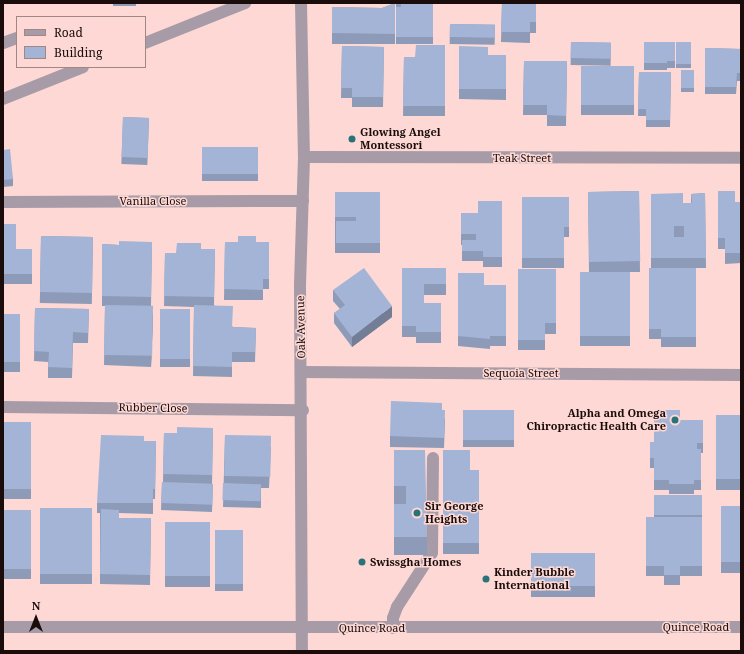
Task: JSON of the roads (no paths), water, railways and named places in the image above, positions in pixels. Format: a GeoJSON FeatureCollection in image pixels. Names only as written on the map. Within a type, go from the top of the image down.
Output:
{"type":"FeatureCollection","features":[{"type":"Feature","properties":{"kind":"street"},"geometry":{"type":"LineString","coordinates":[[146,42],[245,3]]}},
{"type":"Feature","properties":{"kind":"street","name":"Oak Avenue"},"geometry":{"type":"LineString","coordinates":[[301,3],[304,157],[302,200],[302,651]]}},
{"type":"Feature","properties":{"kind":"street"},"geometry":{"type":"LineString","coordinates":[[3,43],[16,38]]}},
{"type":"Feature","properties":{"kind":"street"},"geometry":{"type":"LineString","coordinates":[[3,98],[80,68]]}},
{"type":"Feature","properties":{"kind":"street","name":"Teak Street"},"geometry":{"type":"LineString","coordinates":[[304,157],[741,158]]}},
{"type":"Feature","properties":{"kind":"street","name":"Vanilla Close"},"geometry":{"type":"LineString","coordinates":[[3,202],[302,200]]}},
{"type":"Feature","properties":{"kind":"street","name":"Sequoia Street"},"geometry":{"type":"LineString","coordinates":[[302,372],[741,375]]}},
{"type":"Feature","properties":{"kind":"street","name":"Rubber Close"},"geometry":{"type":"LineString","coordinates":[[3,407],[302,410]]}},
{"type":"Feature","properties":{"kind":"street"},"geometry":{"type":"LineString","coordinates":[[393,628],[393,618],[397,608],[432,553],[433,458]]}},
{"type":"Feature","properties":{"kind":"street","name":"Quince Road"},"geometry":{"type":"LineString","coordinates":[[3,627],[741,627]]}},
{"type":"Feature","properties":{"kind":"place","name":"Glowing Angel Montessori"},"geometry":{"type":"Point","coordinates":[352,139]}},
{"type":"Feature","properties":{"kind":"place","name":"Alpha and Omega Chiropractic Health Care"},"geometry":{"type":"Point","coordinates":[675,420]}},
{"type":"Feature","properties":{"kind":"place","name":"Sir George Heights"},"geometry":{"type":"Point","coordinates":[417,513]}},
{"type":"Feature","properties":{"kind":"place","name":"Swissgha Homes"},"geometry":{"type":"Point","coordinates":[362,562]}},
{"type":"Feature","properties":{"kind":"place","name":"Kinder Bubble International"},"geometry":{"type":"Point","coordinates":[486,579]}}]}
